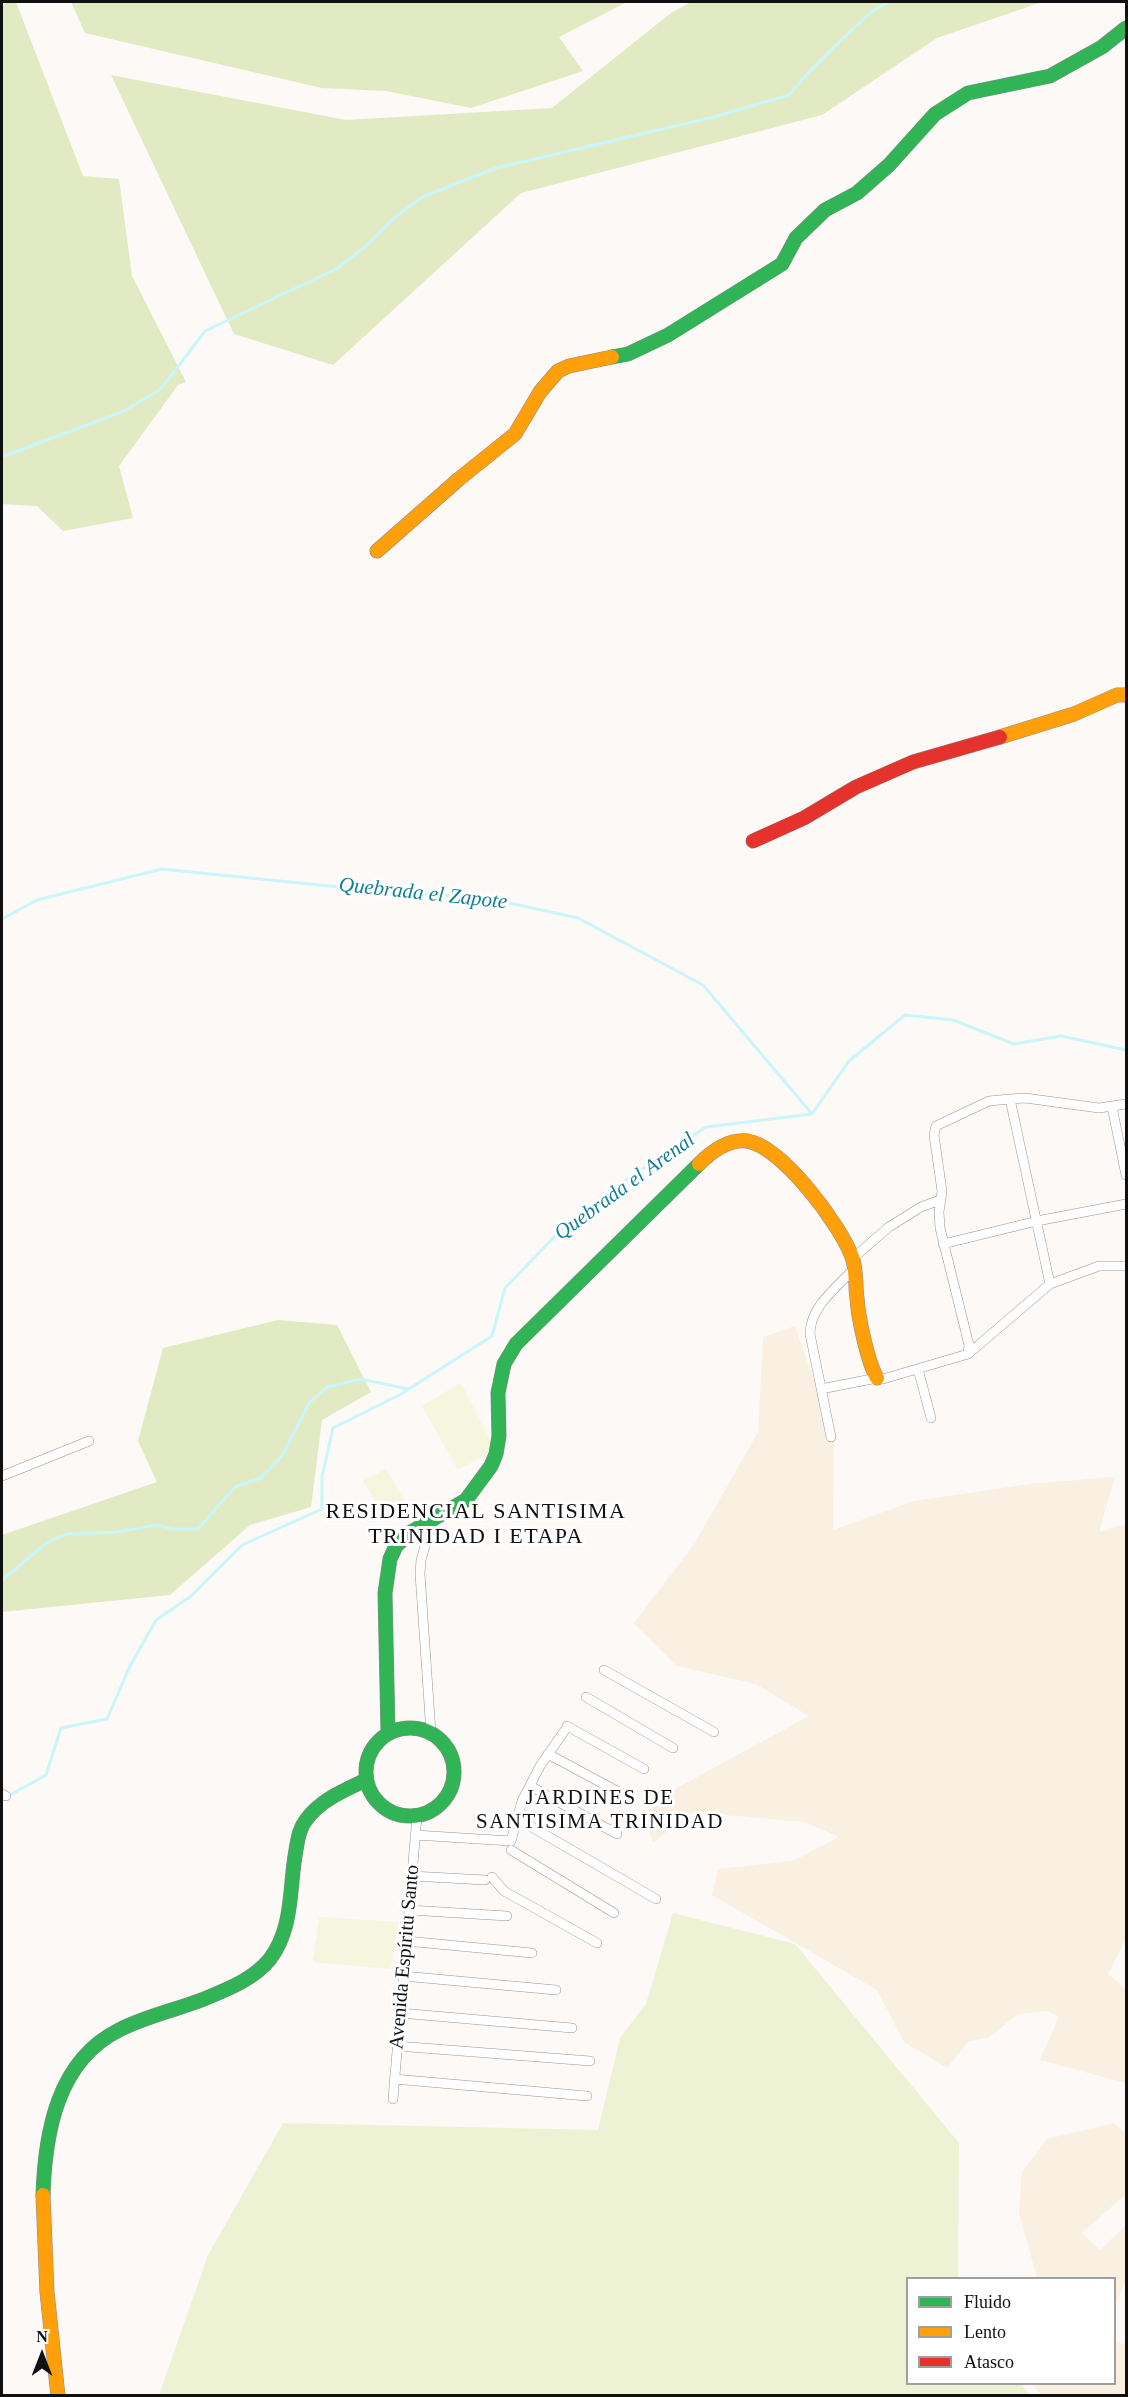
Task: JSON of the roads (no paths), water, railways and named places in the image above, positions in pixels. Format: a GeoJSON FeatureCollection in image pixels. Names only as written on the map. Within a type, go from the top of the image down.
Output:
{"type":"FeatureCollection","features":[{"type":"Feature","properties":{"kind":"street"},"geometry":{"type":"LineString","coordinates":[[377,552],[459,479],[515,434],[540,392],[558,371],[569,366],[628,354],[658,340],[782,264],[796,238],[825,210],[856,193],[890,165],[935,114],[968,93],[1050,76],[1102,47],[1126,28]]}},
{"type":"Feature","properties":{"kind":"street"},"geometry":{"type":"LineString","coordinates":[[753,841],[804,818],[856,787],[913,762],[1028,729],[1074,714],[1117,695],[1126,695]]}},
{"type":"Feature","properties":{"kind":"street"},"geometry":{"type":"LineString","coordinates":[[972,1349],[940,1228],[942,1191],[934,1135],[936,1126],[989,1101],[1025,1098],[1112,1107],[1126,1104]]}},
{"type":"Feature","properties":{"kind":"street"},"geometry":{"type":"LineString","coordinates":[[1010,1099],[1050,1284]]}},
{"type":"Feature","properties":{"kind":"street"},"geometry":{"type":"LineString","coordinates":[[1112,1107],[1126,1175]]}},
{"type":"Feature","properties":{"kind":"street"},"geometry":{"type":"LineString","coordinates":[[388,1733],[386,1581],[390,1559],[396,1546],[417,1528],[428,1524],[466,1500],[491,1466],[499,1436],[498,1393],[504,1364],[516,1344],[708,1154],[723,1144],[749,1141],[770,1150],[822,1205],[838,1228],[853,1263],[857,1300],[877,1378]]}},
{"type":"Feature","properties":{"kind":"street"},"geometry":{"type":"LineString","coordinates":[[831,1437],[810,1334],[813,1314],[853,1263],[889,1227],[921,1207],[940,1200]]}},
{"type":"Feature","properties":{"kind":"street"},"geometry":{"type":"LineString","coordinates":[[943,1244],[1037,1221],[1126,1204]]}},
{"type":"Feature","properties":{"kind":"street"},"geometry":{"type":"LineString","coordinates":[[940,1228],[960,1240]]}},
{"type":"Feature","properties":{"kind":"street"},"geometry":{"type":"LineString","coordinates":[[821,1389],[877,1378],[883,1379],[972,1349],[1050,1284],[1099,1266],[1126,1266]]}},
{"type":"Feature","properties":{"kind":"street"},"geometry":{"type":"LineString","coordinates":[[918,1369],[931,1418]]}},
{"type":"Feature","properties":{"kind":"street"},"geometry":{"type":"LineString","coordinates":[[2,1476],[89,1441]]}},
{"type":"Feature","properties":{"kind":"street"},"geometry":{"type":"LineString","coordinates":[[428,1524],[430,1528],[421,1560],[420,1574],[431,1733]]}},
{"type":"Feature","properties":{"kind":"street"},"geometry":{"type":"LineString","coordinates":[[604,1670],[714,1732]]}},
{"type":"Feature","properties":{"kind":"street"},"geometry":{"type":"LineString","coordinates":[[586,1697],[673,1748]]}},
{"type":"Feature","properties":{"kind":"street"},"geometry":{"type":"LineString","coordinates":[[402,1728],[417,1728],[431,1733],[446,1746],[452,1755],[454,1778],[447,1797],[433,1810],[417,1816],[403,1816],[390,1812],[379,1804],[366,1780],[367,1760],[371,1749],[388,1733],[402,1728]]}},
{"type":"Feature","properties":{"kind":"street"},"geometry":{"type":"LineString","coordinates":[[415,1835],[505,1843],[511,1841],[522,1801],[548,1754],[566,1728],[644,1769]]}},
{"type":"Feature","properties":{"kind":"street"},"geometry":{"type":"LineString","coordinates":[[548,1754],[626,1796]]}},
{"type":"Feature","properties":{"kind":"street"},"geometry":{"type":"LineString","coordinates":[[58,2396],[43,2218],[48,2148],[53,2114],[59,2096],[84,2059],[118,2030],[247,1980],[267,1962],[288,1926],[295,1858],[301,1826],[314,1811],[366,1780]]}},
{"type":"Feature","properties":{"kind":"street"},"geometry":{"type":"LineString","coordinates":[[530,1786],[617,1834]]}},
{"type":"Feature","properties":{"kind":"street","name":"Avenida Espíritu Santo"},"geometry":{"type":"LineString","coordinates":[[393,2099],[417,1816]]}},
{"type":"Feature","properties":{"kind":"street"},"geometry":{"type":"LineString","coordinates":[[518,1819],[656,1899]]}},
{"type":"Feature","properties":{"kind":"street"},"geometry":{"type":"LineString","coordinates":[[511,1850],[614,1913]]}},
{"type":"Feature","properties":{"kind":"street"},"geometry":{"type":"LineString","coordinates":[[412,1876],[488,1878],[504,1891],[597,1942]]}},
{"type":"Feature","properties":{"kind":"street"},"geometry":{"type":"LineString","coordinates":[[409,1910],[507,1916]]}},
{"type":"Feature","properties":{"kind":"street"},"geometry":{"type":"LineString","coordinates":[[406,1941],[532,1953]]}},
{"type":"Feature","properties":{"kind":"street"},"geometry":{"type":"LineString","coordinates":[[403,1976],[556,1990]]}},
{"type":"Feature","properties":{"kind":"street"},"geometry":{"type":"LineString","coordinates":[[400,2013],[572,2028]]}},
{"type":"Feature","properties":{"kind":"street"},"geometry":{"type":"LineString","coordinates":[[397,2046],[590,2061]]}},
{"type":"Feature","properties":{"kind":"street"},"geometry":{"type":"LineString","coordinates":[[394,2079],[587,2096]]}},
{"type":"Feature","properties":{"kind":"waterway"},"geometry":{"type":"LineString","coordinates":[[2,457],[124,411],[161,389],[205,331],[336,269],[422,197],[496,168],[714,117],[789,95],[839,42],[871,12],[888,2]]}},
{"type":"Feature","properties":{"kind":"waterway","name":"Quebrada el Zapote"},"geometry":{"type":"LineString","coordinates":[[2,919],[37,900],[162,869],[388,892],[482,897],[578,918],[703,985],[812,1114]]}},
{"type":"Feature","properties":{"kind":"waterway"},"geometry":{"type":"LineString","coordinates":[[812,1114],[849,1061],[905,1015],[953,1020],[1014,1044],[1061,1036],[1126,1050]]}},
{"type":"Feature","properties":{"kind":"waterway","name":"Quebrada el Arenal"},"geometry":{"type":"LineString","coordinates":[[8,1796],[46,1775],[61,1728],[107,1719],[129,1668],[156,1620],[191,1596],[242,1545],[322,1509],[322,1477],[333,1428],[401,1394],[492,1336],[505,1288],[564,1227],[626,1180],[706,1127],[812,1114]]}},
{"type":"Feature","properties":{"kind":"waterway"},"geometry":{"type":"LineString","coordinates":[[2,1580],[48,1542],[67,1534],[117,1532],[157,1525],[173,1529],[198,1529],[235,1487],[261,1478],[282,1456],[309,1403],[327,1387],[361,1379],[408,1389]]}},
{"type":"Feature","properties":{"kind":"district","name":"RESIDENCIAL SANTISIMA TRINIDAD I ETAPA"},"geometry":{"type":"Point","coordinates":[476,1524]}},
{"type":"Feature","properties":{"kind":"district","name":"JARDINES DE SANTISIMA TRINIDAD"},"geometry":{"type":"Point","coordinates":[600,1810]}}]}
